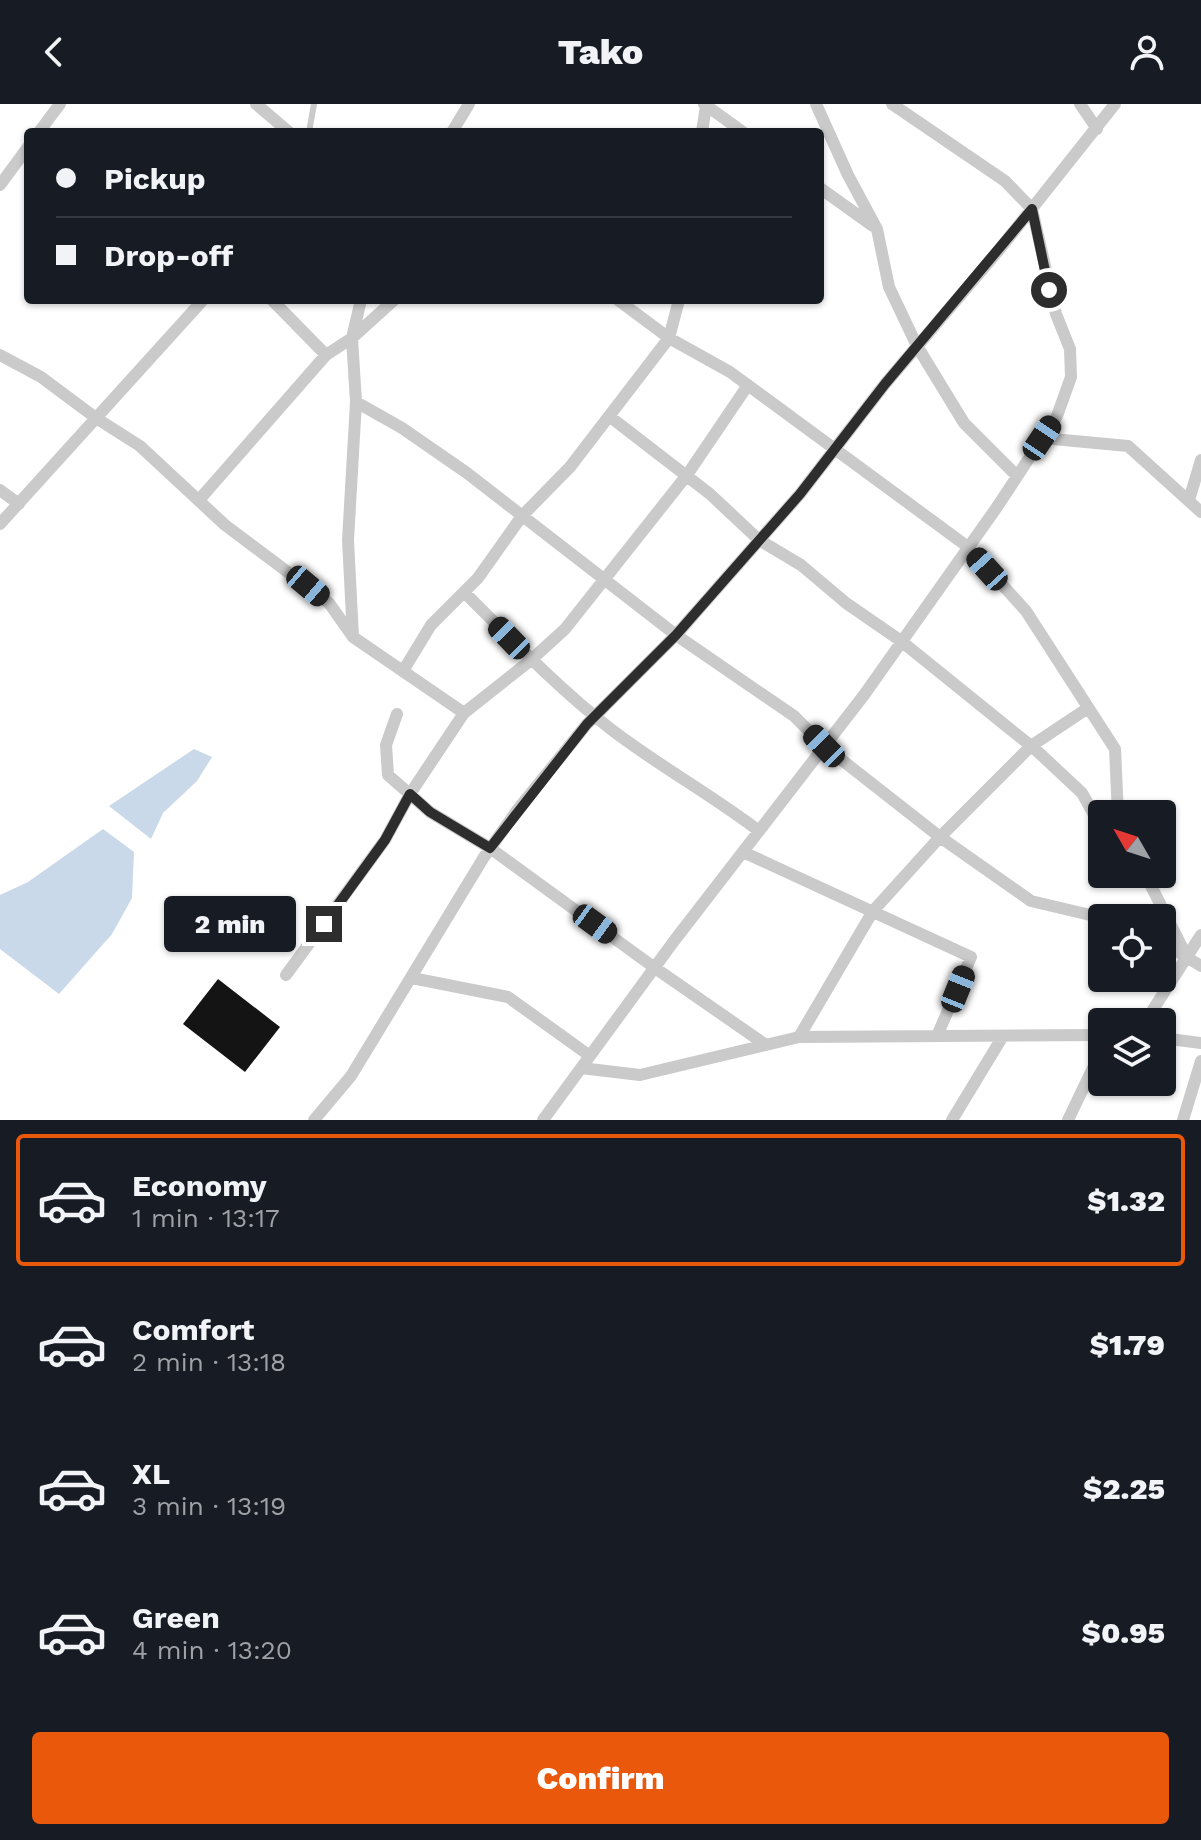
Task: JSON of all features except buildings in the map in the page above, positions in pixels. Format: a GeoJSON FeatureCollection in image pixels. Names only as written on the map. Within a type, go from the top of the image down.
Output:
{"type":"FeatureCollection","features":[{"type":"Feature","properties":{"kind":"street"},"geometry":{"type":"LineString","coordinates":[[42,128],[60,104]]}},
{"type":"Feature","properties":{"kind":"street"},"geometry":{"type":"LineString","coordinates":[[256,104],[284,128]]}},
{"type":"Feature","properties":{"kind":"street"},"geometry":{"type":"LineString","coordinates":[[454,128],[469,104]]}},
{"type":"Feature","properties":{"kind":"street"},"geometry":{"type":"LineString","coordinates":[[816,104],[877,229],[889,287],[917,346],[964,423],[1017,476]]}},
{"type":"Feature","properties":{"kind":"street"},"geometry":{"type":"LineString","coordinates":[[543,1120],[824,746],[968,547],[1057,416],[1071,377],[1070,349],[1056,314],[1032,209],[1005,181],[892,104]]}},
{"type":"Feature","properties":{"kind":"street"},"geometry":{"type":"LineString","coordinates":[[1080,104],[1097,129]]}},
{"type":"Feature","properties":{"kind":"street"},"geometry":{"type":"LineString","coordinates":[[314,1120],[351,1076],[490,848],[518,809],[595,716],[676,635],[800,494],[1115,104]]}},
{"type":"Feature","properties":{"kind":"street"},"geometry":{"type":"LineString","coordinates":[[702,128],[705,105],[737,128]]}},
{"type":"Feature","properties":{"kind":"street"},"geometry":{"type":"LineString","coordinates":[[0,185],[24,152]]}},
{"type":"Feature","properties":{"kind":"street"},"geometry":{"type":"LineString","coordinates":[[824,191],[877,229]]}},
{"type":"Feature","properties":{"kind":"street"},"geometry":{"type":"LineString","coordinates":[[0,524],[199,304]]}},
{"type":"Feature","properties":{"kind":"street"},"geometry":{"type":"LineString","coordinates":[[276,304],[326,355]]}},
{"type":"Feature","properties":{"kind":"street"},"geometry":{"type":"LineString","coordinates":[[353,637],[348,540],[356,402],[352,338],[360,304]]}},
{"type":"Feature","properties":{"kind":"street"},"geometry":{"type":"LineString","coordinates":[[199,500],[326,355],[352,338],[390,304]]}},
{"type":"Feature","properties":{"kind":"street"},"geometry":{"type":"LineString","coordinates":[[623,304],[669,338],[748,385],[968,547],[1026,611],[1115,749],[1117,800]]}},
{"type":"Feature","properties":{"kind":"street"},"geometry":{"type":"LineString","coordinates":[[403,671],[431,625],[478,578],[522,516],[570,467],[669,338],[678,304]]}},
{"type":"Feature","properties":{"kind":"street"},"geometry":{"type":"LineString","coordinates":[[0,355],[41,377],[140,446],[225,525],[329,603],[353,637],[464,713]]}},
{"type":"Feature","properties":{"kind":"street"},"geometry":{"type":"LineString","coordinates":[[286,975],[385,840],[410,794],[464,713],[565,629],[687,475],[748,385]]}},
{"type":"Feature","properties":{"kind":"street"},"geometry":{"type":"LineString","coordinates":[[356,402],[402,428],[467,473],[676,635],[794,716],[824,746],[940,837],[1031,901],[1088,914]]}},
{"type":"Feature","properties":{"kind":"street"},"geometry":{"type":"LineString","coordinates":[[609,416],[687,475],[759,540],[801,565],[1031,746],[1082,793],[1088,804]]}},
{"type":"Feature","properties":{"kind":"street"},"geometry":{"type":"LineString","coordinates":[[1042,438],[1128,446],[1201,512]]}},
{"type":"Feature","properties":{"kind":"street"},"geometry":{"type":"LineString","coordinates":[[1189,500],[1201,460]]}},
{"type":"Feature","properties":{"kind":"street"},"geometry":{"type":"LineString","coordinates":[[0,490],[19,504]]}},
{"type":"Feature","properties":{"kind":"street"},"geometry":{"type":"LineString","coordinates":[[464,592],[531,660],[595,716],[759,831]]}},
{"type":"Feature","properties":{"kind":"street"},"geometry":{"type":"LineString","coordinates":[[799,1037],[873,911],[940,837],[1031,746],[1088,708]]}},
{"type":"Feature","properties":{"kind":"street"},"geometry":{"type":"LineString","coordinates":[[397,714],[386,745],[388,775],[430,812],[490,848],[766,1045]]}},
{"type":"Feature","properties":{"kind":"street"},"geometry":{"type":"LineString","coordinates":[[743,852],[971,957],[937,1036]]}},
{"type":"Feature","properties":{"kind":"street"},"geometry":{"type":"LineString","coordinates":[[1152,888],[1187,957]]}},
{"type":"Feature","properties":{"kind":"street"},"geometry":{"type":"LineString","coordinates":[[1154,1008],[1201,935]]}},
{"type":"Feature","properties":{"kind":"street"},"geometry":{"type":"LineString","coordinates":[[1176,950],[1201,966]]}},
{"type":"Feature","properties":{"kind":"street"},"geometry":{"type":"LineString","coordinates":[[412,978],[508,997],[590,1056]]}},
{"type":"Feature","properties":{"kind":"street"},"geometry":{"type":"LineString","coordinates":[[581,1068],[640,1075],[799,1037],[1088,1035]]}},
{"type":"Feature","properties":{"kind":"street"},"geometry":{"type":"LineString","coordinates":[[969,1120],[955,1115],[1003,1036]]}},
{"type":"Feature","properties":{"kind":"street"},"geometry":{"type":"LineString","coordinates":[[1176,1040],[1201,1043]]}},
{"type":"Feature","properties":{"kind":"street"},"geometry":{"type":"LineString","coordinates":[[1183,1120],[1201,1061]]}},
{"type":"Feature","properties":{"kind":"street"},"geometry":{"type":"LineString","coordinates":[[1071,1119],[1088,1081]]}},
{"type":"Feature","properties":{"kind":"lane"},"geometry":{"type":"LineString","coordinates":[[310,128],[314,104]]}},
{"type":"Feature","properties":{"kind":"water"},"geometry":{"type":"Polygon","coordinates":[[[194,749],[212,757],[197,781],[163,813],[151,839],[109,806],[194,749]]]}},
{"type":"Feature","properties":{"kind":"water"},"geometry":{"type":"Polygon","coordinates":[[[103,829],[134,852],[132,898],[112,934],[59,994],[0,949],[0,895],[28,882],[103,829]]]}},
{"type":"Feature","properties":{"kind":"route"},"geometry":{"type":"LineString","coordinates":[[324,924],[385,840],[410,794],[430,812],[490,848],[587,724],[676,635],[800,494],[885,384],[1032,209],[1049,290]]}}]}
